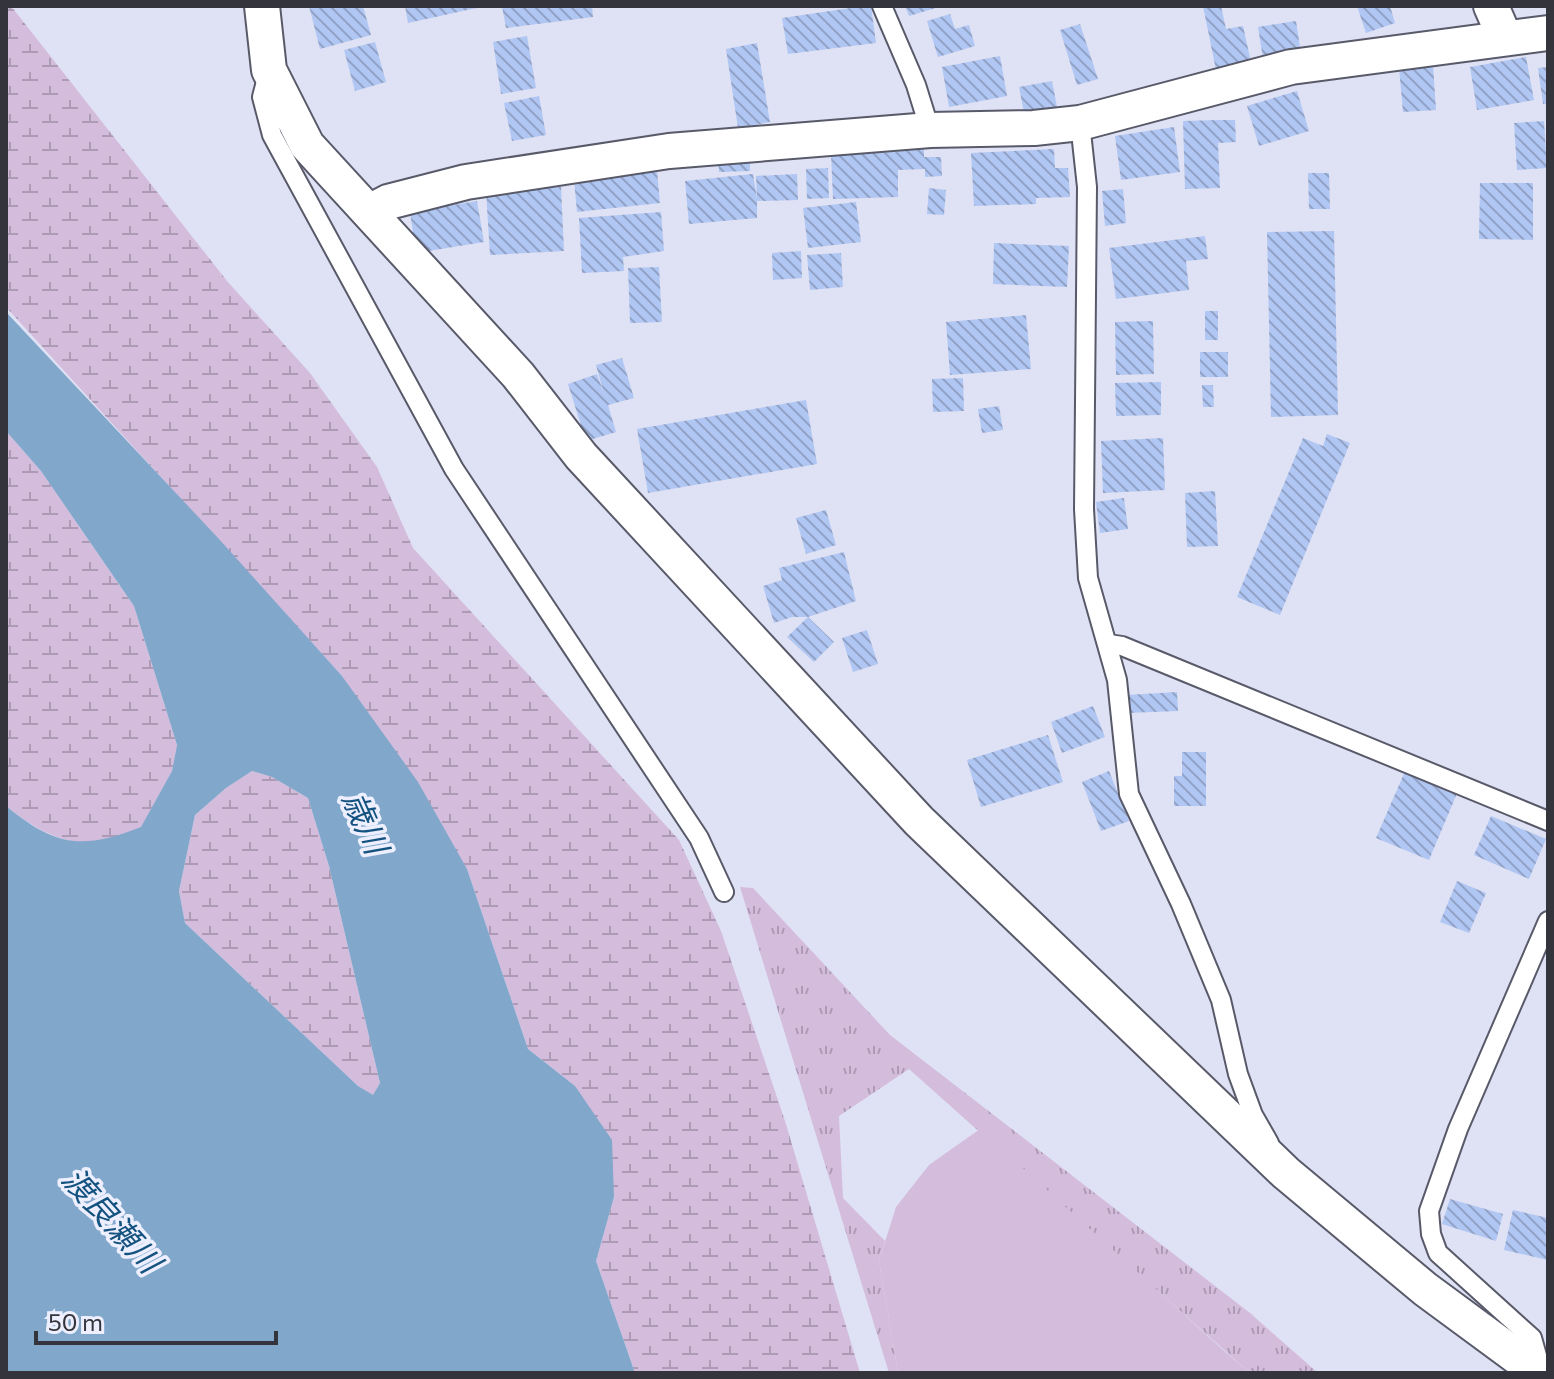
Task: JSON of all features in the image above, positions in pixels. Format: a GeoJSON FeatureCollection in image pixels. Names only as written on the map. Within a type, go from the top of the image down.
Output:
{"type":"FeatureCollection","features":[{"type":"Feature","properties":{"kind":"street"},"geometry":{"type":"LineString","coordinates":[[262,6],[269,70],[307,145],[518,375],[581,456],[919,821],[1286,1173],[1425,1289],[1541,1373]]}},
{"type":"Feature","properties":{"kind":"street"},"geometry":{"type":"LineString","coordinates":[[1491,6],[1505,38]]}},
{"type":"Feature","properties":{"kind":"street"},"geometry":{"type":"LineString","coordinates":[[369,212],[388,202],[466,182],[669,151],[930,130],[1034,128],[1080,123],[1291,67],[1548,33]]}},
{"type":"Feature","properties":{"kind":"lane"},"geometry":{"type":"LineString","coordinates":[[882,6],[916,85],[930,130]]}},
{"type":"Feature","properties":{"kind":"lane"},"geometry":{"type":"LineString","coordinates":[[269,70],[262,97],[272,135],[454,469],[699,838],[724,892]]}},
{"type":"Feature","properties":{"kind":"lane"},"geometry":{"type":"LineString","coordinates":[[1080,123],[1087,187],[1084,509],[1088,578],[1117,680],[1129,794],[1181,904],[1221,1000],[1238,1074],[1253,1115],[1286,1173]]}},
{"type":"Feature","properties":{"kind":"lane"},"geometry":{"type":"LineString","coordinates":[[1109,644],[1122,646],[1548,821]]}},
{"type":"Feature","properties":{"kind":"lane"},"geometry":{"type":"LineString","coordinates":[[1541,1373],[1532,1338],[1438,1253],[1431,1234],[1429,1211],[1458,1129],[1548,921]]}},
{"type":"Feature","properties":{"kind":"green space"},"geometry":{"type":"Polygon","coordinates":[[[6,6],[11,6],[227,281],[310,373],[377,467],[413,548],[679,840],[721,931],[785,1121],[860,1373],[635,1373],[596,1261],[614,1197],[575,1086],[528,1049],[467,869],[342,676],[6,307],[6,6]]]}},
{"type":"Feature","properties":{"kind":"green space"},"geometry":{"type":"Polygon","coordinates":[[[6,431],[41,471],[134,606],[177,745],[172,771],[141,828],[105,841],[77,842],[51,835],[6,806],[6,431]]]}},
{"type":"Feature","properties":{"kind":"green space"},"geometry":{"type":"Polygon","coordinates":[[[252,771],[272,777],[308,798],[329,866],[380,1083],[373,1096],[358,1086],[185,923],[179,891],[195,815],[226,788],[252,771]]]}},
{"type":"Feature","properties":{"kind":"green space"},"geometry":{"type":"Polygon","coordinates":[[[740,887],[753,888],[890,1035],[1250,1313],[1318,1373],[1250,1373],[909,1069],[839,1116],[843,1198],[885,1241],[879,1261],[898,1373],[889,1373],[740,887]]]}},
{"type":"Feature","properties":{"kind":"green space"},"geometry":{"type":"Polygon","coordinates":[[[980,1129],[1250,1373],[898,1373],[879,1261],[896,1207],[929,1165],[980,1129]]]}},
{"type":"Feature","properties":{"kind":"water"},"geometry":{"type":"Polygon","coordinates":[[[6,312],[219,539],[342,676],[418,782],[467,869],[528,1049],[575,1086],[612,1140],[614,1197],[596,1261],[635,1373],[6,1373],[6,806],[40,830],[70,840],[102,839],[141,827],[172,771],[177,745],[134,606],[41,471],[6,431],[6,312]],[[252,771],[226,788],[195,815],[179,891],[185,923],[358,1086],[373,1095],[380,1083],[329,866],[308,798],[272,777],[252,771]]]}},
{"type":"Feature","properties":{"kind":"building"},"geometry":{"type":"Polygon","coordinates":[[[309,6],[363,6],[371,35],[320,49],[309,6]]]}},
{"type":"Feature","properties":{"kind":"building"},"geometry":{"type":"Polygon","coordinates":[[[405,6],[480,6],[481,7],[408,23],[405,6]]]}},
{"type":"Feature","properties":{"kind":"building"},"geometry":{"type":"Polygon","coordinates":[[[502,6],[592,6],[593,17],[506,28],[502,6]]]}},
{"type":"Feature","properties":{"kind":"building"},"geometry":{"type":"Polygon","coordinates":[[[871,6],[876,43],[788,54],[782,18],[871,6]]]}},
{"type":"Feature","properties":{"kind":"building"},"geometry":{"type":"Polygon","coordinates":[[[905,6],[939,6],[939,7],[909,16],[905,6]]]}},
{"type":"Feature","properties":{"kind":"building"},"geometry":{"type":"Polygon","coordinates":[[[1203,6],[1221,6],[1226,29],[1243,26],[1251,62],[1216,70],[1203,6]]]}},
{"type":"Feature","properties":{"kind":"building"},"geometry":{"type":"Polygon","coordinates":[[[1357,6],[1390,6],[1395,23],[1366,33],[1357,6]]]}},
{"type":"Feature","properties":{"kind":"building"},"geometry":{"type":"Polygon","coordinates":[[[950,14],[955,29],[969,25],[975,46],[938,57],[927,21],[950,14]]]}},
{"type":"Feature","properties":{"kind":"building"},"geometry":{"type":"Polygon","coordinates":[[[1296,21],[1301,54],[1263,59],[1258,27],[1296,21]]]}},
{"type":"Feature","properties":{"kind":"building"},"geometry":{"type":"Polygon","coordinates":[[[1080,24],[1098,79],[1077,85],[1060,30],[1080,24]]]}},
{"type":"Feature","properties":{"kind":"building"},"geometry":{"type":"Polygon","coordinates":[[[527,36],[536,88],[501,94],[493,42],[527,36]]]}},
{"type":"Feature","properties":{"kind":"building"},"geometry":{"type":"Polygon","coordinates":[[[375,42],[386,82],[355,91],[344,50],[375,42]]]}},
{"type":"Feature","properties":{"kind":"building"},"geometry":{"type":"Polygon","coordinates":[[[757,43],[770,122],[738,128],[726,49],[757,43]]]}},
{"type":"Feature","properties":{"kind":"building"},"geometry":{"type":"Polygon","coordinates":[[[1000,56],[1007,96],[949,107],[942,67],[1000,56]]]}},
{"type":"Feature","properties":{"kind":"building"},"geometry":{"type":"Polygon","coordinates":[[[1526,57],[1534,100],[1477,110],[1470,67],[1526,57]]]}},
{"type":"Feature","properties":{"kind":"building"},"geometry":{"type":"Polygon","coordinates":[[[1433,65],[1436,110],[1403,112],[1399,68],[1433,65]]]}},
{"type":"Feature","properties":{"kind":"building"},"geometry":{"type":"Polygon","coordinates":[[[1548,67],[1548,103],[1543,104],[1538,68],[1548,67]]]}},
{"type":"Feature","properties":{"kind":"building"},"geometry":{"type":"Polygon","coordinates":[[[1052,81],[1058,112],[1025,118],[1019,87],[1052,81]]]}},
{"type":"Feature","properties":{"kind":"building"},"geometry":{"type":"Polygon","coordinates":[[[1297,91],[1309,131],[1259,146],[1247,106],[1297,91]]]}},
{"type":"Feature","properties":{"kind":"building"},"geometry":{"type":"Polygon","coordinates":[[[539,96],[546,135],[512,141],[504,103],[539,96]]]}},
{"type":"Feature","properties":{"kind":"building"},"geometry":{"type":"Polygon","coordinates":[[[1235,120],[1236,142],[1218,143],[1220,188],[1185,189],[1183,121],[1235,120]]]}},
{"type":"Feature","properties":{"kind":"building"},"geometry":{"type":"Polygon","coordinates":[[[1544,121],[1547,168],[1517,170],[1514,123],[1544,121]]]}},
{"type":"Feature","properties":{"kind":"building"},"geometry":{"type":"Polygon","coordinates":[[[1174,127],[1180,172],[1121,180],[1115,136],[1174,127]]]}},
{"type":"Feature","properties":{"kind":"building"},"geometry":{"type":"Polygon","coordinates":[[[897,144],[924,144],[924,157],[941,157],[942,176],[925,177],[925,169],[898,170],[898,197],[833,199],[831,154],[897,152],[897,144]]]}},
{"type":"Feature","properties":{"kind":"building"},"geometry":{"type":"Polygon","coordinates":[[[1054,149],[1055,168],[1068,168],[1070,197],[1036,198],[1036,204],[974,206],[971,153],[1054,149]]]}},
{"type":"Feature","properties":{"kind":"building"},"geometry":{"type":"Polygon","coordinates":[[[750,155],[750,171],[719,172],[718,156],[750,155]]]}},
{"type":"Feature","properties":{"kind":"building"},"geometry":{"type":"Polygon","coordinates":[[[828,168],[829,198],[807,199],[806,169],[828,168]]]}},
{"type":"Feature","properties":{"kind":"building"},"geometry":{"type":"Polygon","coordinates":[[[657,171],[660,203],[577,212],[574,180],[657,171]]]}},
{"type":"Feature","properties":{"kind":"building"},"geometry":{"type":"Polygon","coordinates":[[[1308,173],[1329,173],[1330,209],[1309,209],[1308,173]]]}},
{"type":"Feature","properties":{"kind":"building"},"geometry":{"type":"Polygon","coordinates":[[[753,174],[757,199],[756,176],[797,174],[798,200],[757,201],[757,218],[689,224],[685,181],[753,174]]]}},
{"type":"Feature","properties":{"kind":"building"},"geometry":{"type":"Polygon","coordinates":[[[1480,183],[1533,183],[1533,240],[1479,239],[1480,183]]]}},
{"type":"Feature","properties":{"kind":"building"},"geometry":{"type":"Polygon","coordinates":[[[561,187],[564,251],[490,255],[486,191],[561,187]]]}},
{"type":"Feature","properties":{"kind":"building"},"geometry":{"type":"Polygon","coordinates":[[[929,188],[946,190],[944,215],[927,214],[929,188]]]}},
{"type":"Feature","properties":{"kind":"building"},"geometry":{"type":"Polygon","coordinates":[[[1123,189],[1126,223],[1105,226],[1102,191],[1123,189]]]}},
{"type":"Feature","properties":{"kind":"building"},"geometry":{"type":"Polygon","coordinates":[[[477,201],[484,242],[416,253],[410,212],[477,201]]]}},
{"type":"Feature","properties":{"kind":"building"},"geometry":{"type":"Polygon","coordinates":[[[856,202],[861,242],[808,248],[803,208],[856,202]]]}},
{"type":"Feature","properties":{"kind":"building"},"geometry":{"type":"Polygon","coordinates":[[[661,212],[664,251],[623,257],[624,271],[582,273],[579,218],[661,212]]]}},
{"type":"Feature","properties":{"kind":"building"},"geometry":{"type":"Polygon","coordinates":[[[1334,231],[1338,415],[1271,417],[1267,232],[1334,231]]]}},
{"type":"Feature","properties":{"kind":"building"},"geometry":{"type":"Polygon","coordinates":[[[1205,236],[1208,259],[1186,261],[1189,290],[1116,299],[1109,248],[1205,236]]]}},
{"type":"Feature","properties":{"kind":"building"},"geometry":{"type":"Polygon","coordinates":[[[994,243],[1069,246],[1067,287],[993,284],[994,243]]]}},
{"type":"Feature","properties":{"kind":"building"},"geometry":{"type":"Polygon","coordinates":[[[801,251],[802,278],[773,280],[772,253],[801,251]]]}},
{"type":"Feature","properties":{"kind":"building"},"geometry":{"type":"Polygon","coordinates":[[[841,253],[843,287],[810,290],[807,255],[841,253]]]}},
{"type":"Feature","properties":{"kind":"building"},"geometry":{"type":"Polygon","coordinates":[[[659,267],[662,322],[630,323],[628,268],[659,267]]]}},
{"type":"Feature","properties":{"kind":"building"},"geometry":{"type":"Polygon","coordinates":[[[1205,311],[1218,311],[1218,340],[1205,340],[1205,311]]]}},
{"type":"Feature","properties":{"kind":"building"},"geometry":{"type":"Polygon","coordinates":[[[1026,315],[1031,369],[950,375],[946,322],[1026,315]]]}},
{"type":"Feature","properties":{"kind":"building"},"geometry":{"type":"Polygon","coordinates":[[[1153,321],[1154,374],[1116,375],[1115,322],[1153,321]]]}},
{"type":"Feature","properties":{"kind":"building"},"geometry":{"type":"Polygon","coordinates":[[[1200,352],[1228,352],[1228,377],[1200,377],[1200,352]]]}},
{"type":"Feature","properties":{"kind":"building"},"geometry":{"type":"Polygon","coordinates":[[[622,358],[634,398],[608,405],[616,432],[586,441],[568,384],[597,374],[604,394],[596,365],[622,358]]]}},
{"type":"Feature","properties":{"kind":"building"},"geometry":{"type":"Polygon","coordinates":[[[963,378],[964,411],[933,412],[932,379],[963,378]]]}},
{"type":"Feature","properties":{"kind":"building"},"geometry":{"type":"Polygon","coordinates":[[[1161,382],[1161,415],[1116,416],[1115,383],[1161,382]]]}},
{"type":"Feature","properties":{"kind":"building"},"geometry":{"type":"Polygon","coordinates":[[[1202,385],[1213,385],[1214,407],[1203,407],[1202,385]]]}},
{"type":"Feature","properties":{"kind":"building"},"geometry":{"type":"Polygon","coordinates":[[[806,400],[817,464],[648,493],[637,429],[806,400]]]}},
{"type":"Feature","properties":{"kind":"building"},"geometry":{"type":"Polygon","coordinates":[[[999,406],[1003,430],[982,433],[978,409],[999,406]]]}},
{"type":"Feature","properties":{"kind":"building"},"geometry":{"type":"Polygon","coordinates":[[[1327,434],[1350,443],[1280,615],[1237,597],[1303,438],[1323,446],[1327,434]]]}},
{"type":"Feature","properties":{"kind":"building"},"geometry":{"type":"Polygon","coordinates":[[[1163,438],[1165,490],[1103,493],[1101,441],[1163,438]]]}},
{"type":"Feature","properties":{"kind":"building"},"geometry":{"type":"Polygon","coordinates":[[[1215,491],[1218,546],[1187,547],[1185,493],[1215,491]]]}},
{"type":"Feature","properties":{"kind":"building"},"geometry":{"type":"Polygon","coordinates":[[[1124,498],[1128,529],[1100,533],[1096,502],[1124,498]]]}},
{"type":"Feature","properties":{"kind":"building"},"geometry":{"type":"Polygon","coordinates":[[[826,510],[836,545],[806,554],[796,518],[826,510]]]}},
{"type":"Feature","properties":{"kind":"building"},"geometry":{"type":"Polygon","coordinates":[[[844,552],[856,601],[808,617],[792,617],[774,623],[763,586],[782,580],[779,568],[844,552]]]}},
{"type":"Feature","properties":{"kind":"building"},"geometry":{"type":"Polygon","coordinates":[[[808,617],[834,642],[814,662],[787,637],[808,617]]]}},
{"type":"Feature","properties":{"kind":"building"},"geometry":{"type":"Polygon","coordinates":[[[867,630],[878,664],[853,672],[842,638],[867,630]]]}},
{"type":"Feature","properties":{"kind":"building"},"geometry":{"type":"Polygon","coordinates":[[[1177,692],[1178,711],[1127,713],[1126,695],[1177,692]]]}},
{"type":"Feature","properties":{"kind":"building"},"geometry":{"type":"Polygon","coordinates":[[[1093,706],[1105,737],[1062,753],[1051,722],[1093,706]]]}},
{"type":"Feature","properties":{"kind":"building"},"geometry":{"type":"Polygon","coordinates":[[[1048,735],[1063,782],[981,807],[967,760],[1048,735]]]}},
{"type":"Feature","properties":{"kind":"building"},"geometry":{"type":"Polygon","coordinates":[[[1182,752],[1206,752],[1206,806],[1174,806],[1174,776],[1182,776],[1182,752]]]}},
{"type":"Feature","properties":{"kind":"building"},"geometry":{"type":"Polygon","coordinates":[[[1406,769],[1458,791],[1429,860],[1376,838],[1406,769]]]}},
{"type":"Feature","properties":{"kind":"building"},"geometry":{"type":"Polygon","coordinates":[[[1109,771],[1129,821],[1101,831],[1082,782],[1109,771]]]}},
{"type":"Feature","properties":{"kind":"building"},"geometry":{"type":"Polygon","coordinates":[[[1491,816],[1546,839],[1529,879],[1474,855],[1491,816]]]}},
{"type":"Feature","properties":{"kind":"building"},"geometry":{"type":"Polygon","coordinates":[[[1457,881],[1486,893],[1469,933],[1440,922],[1457,881]]]}},
{"type":"Feature","properties":{"kind":"building"},"geometry":{"type":"Polygon","coordinates":[[[1450,1199],[1503,1214],[1496,1241],[1442,1224],[1450,1199]]]}},
{"type":"Feature","properties":{"kind":"building"},"geometry":{"type":"Polygon","coordinates":[[[1513,1210],[1548,1218],[1548,1260],[1504,1250],[1513,1210]]]}},
{"type":"Feature","properties":{"kind":"water label","name":"歳川"},"geometry":{"type":"Point","coordinates":[367,822]}},
{"type":"Feature","properties":{"kind":"water label","name":"渡良瀬川"},"geometry":{"type":"Point","coordinates":[113,1219]}}]}
